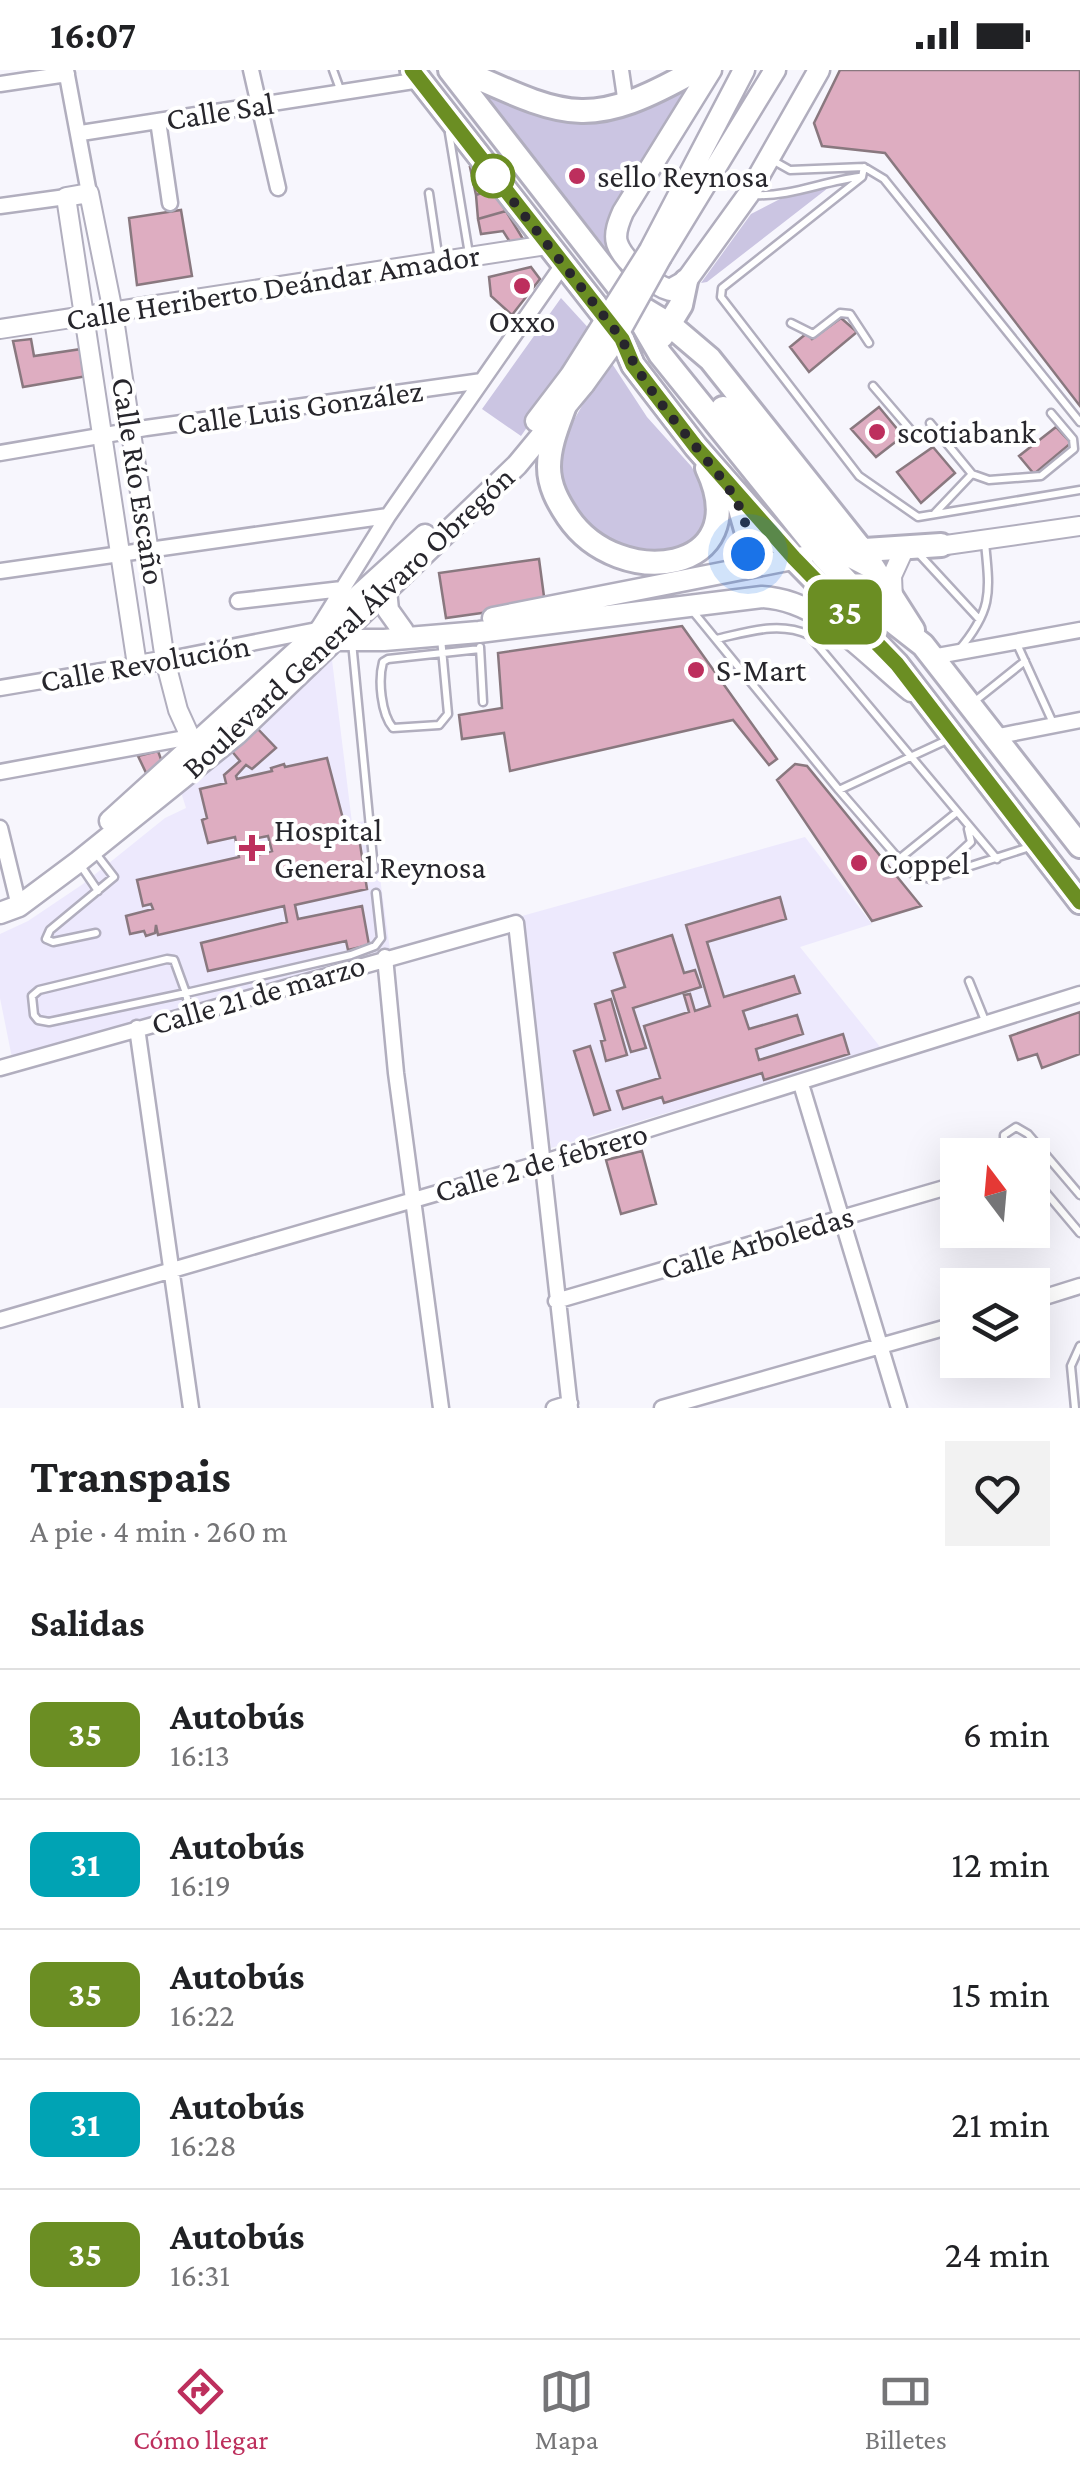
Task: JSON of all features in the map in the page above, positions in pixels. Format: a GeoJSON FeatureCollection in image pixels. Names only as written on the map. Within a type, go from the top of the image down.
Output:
{"type":"FeatureCollection","features":[{"type":"Feature","properties":{"kind":"main road"},"geometry":{"type":"LineString","coordinates":[[450,70],[628,299],[660,354],[893,600],[969,706],[1080,846]]}},
{"type":"Feature","properties":{"kind":"main road"},"geometry":{"type":"LineString","coordinates":[[476,73],[535,103],[562,111],[590,112],[626,104],[696,70]]}},
{"type":"Feature","properties":{"kind":"main road"},"geometry":{"type":"LineString","coordinates":[[686,282],[670,290],[658,287],[615,240],[622,212],[711,70]]}},
{"type":"Feature","properties":{"kind":"main road"},"geometry":{"type":"LineString","coordinates":[[656,253],[744,70]]}},
{"type":"Feature","properties":{"kind":"main road"},"geometry":{"type":"LineString","coordinates":[[578,380],[775,70]]}},
{"type":"Feature","properties":{"kind":"main road"},"geometry":{"type":"LineString","coordinates":[[660,354],[662,338],[681,304],[686,282],[748,195],[819,70]]}},
{"type":"Feature","properties":{"kind":"main road"},"geometry":{"type":"LineString","coordinates":[[416,75],[622,339],[633,365],[696,447],[794,558],[897,664],[1080,902]]}},
{"type":"Feature","properties":{"kind":"main road"},"geometry":{"type":"LineString","coordinates":[[628,299],[670,325],[710,360],[850,556],[859,595],[854,621]]}},
{"type":"Feature","properties":{"kind":"main road"},"geometry":{"type":"LineString","coordinates":[[622,339],[660,354]]}},
{"type":"Feature","properties":{"kind":"main road","name":"Boulevard General Álvaro Obregón"},"geometry":{"type":"LineString","coordinates":[[83,852],[192,740],[386,590],[517,465],[564,408],[578,380]]}},
{"type":"Feature","properties":{"kind":"main road","name":"Boulevard General Álvaro Obregón"},"geometry":{"type":"LineString","coordinates":[[8,904],[214,753],[578,380]]}},
{"type":"Feature","properties":{"kind":"main road"},"geometry":{"type":"LineString","coordinates":[[564,408],[550,449],[549,472],[554,491],[576,529],[606,552],[628,561],[684,560],[701,550],[708,540],[716,521],[716,493],[696,447]]}},
{"type":"Feature","properties":{"kind":"main road"},"geometry":{"type":"LineString","coordinates":[[690,607],[699,592],[730,581],[744,567],[748,526],[730,486]]}},
{"type":"Feature","properties":{"kind":"main road"},"geometry":{"type":"LineString","coordinates":[[479,634],[600,598],[744,567],[794,558],[941,545]]}},
{"type":"Feature","properties":{"kind":"main road"},"geometry":{"type":"LineString","coordinates":[[850,556],[859,595],[928,651]]}},
{"type":"Feature","properties":{"kind":"main road"},"geometry":{"type":"LineString","coordinates":[[386,590],[388,610],[404,632]]}},
{"type":"Feature","properties":{"kind":"main road"},"geometry":{"type":"LineString","coordinates":[[324,636],[442,638],[762,596],[785,598],[800,603],[922,700]]}},
{"type":"Feature","properties":{"kind":"main road"},"geometry":{"type":"LineString","coordinates":[[600,598],[623,602],[673,600],[690,607]]}},
{"type":"Feature","properties":{"kind":"main road"},"geometry":{"type":"LineString","coordinates":[[324,636],[404,632],[442,638]]}},
{"type":"Feature","properties":{"kind":"main road"},"geometry":{"type":"LineString","coordinates":[[1036,846],[1063,825]]}},
{"type":"Feature","properties":{"kind":"street"},"geometry":{"type":"LineString","coordinates":[[252,70],[278,188]]}},
{"type":"Feature","properties":{"kind":"street"},"geometry":{"type":"LineString","coordinates":[[621,70],[626,104]]}},
{"type":"Feature","properties":{"kind":"street"},"geometry":{"type":"LineString","coordinates":[[0,84],[66,72],[89,193],[0,206]]}},
{"type":"Feature","properties":{"kind":"street","name":"Calle Sal"},"geometry":{"type":"LineString","coordinates":[[80,133],[341,92],[416,75]]}},
{"type":"Feature","properties":{"kind":"street"},"geometry":{"type":"LineString","coordinates":[[158,121],[170,203]]}},
{"type":"Feature","properties":{"kind":"street","name":"Calle Río Escaño"},"geometry":{"type":"LineString","coordinates":[[89,193],[113,312],[165,660],[178,710],[192,740]]}},
{"type":"Feature","properties":{"kind":"street","name":"Calle Río Escaño"},"geometry":{"type":"LineString","coordinates":[[66,197],[138,665]]}},
{"type":"Feature","properties":{"kind":"street","name":"Calle Heriberto Deándar Amador"},"geometry":{"type":"LineString","coordinates":[[0,329],[547,245]]}},
{"type":"Feature","properties":{"kind":"street"},"geometry":{"type":"LineString","coordinates":[[324,636],[342,589],[388,516],[562,266]]}},
{"type":"Feature","properties":{"kind":"street","name":"Calle Luis González"},"geometry":{"type":"LineString","coordinates":[[0,453],[482,381]]}},
{"type":"Feature","properties":{"kind":"street"},"geometry":{"type":"LineString","coordinates":[[0,571],[388,516]]}},
{"type":"Feature","properties":{"kind":"street"},"geometry":{"type":"LineString","coordinates":[[850,556],[908,552],[1080,526]]}},
{"type":"Feature","properties":{"kind":"street"},"geometry":{"type":"LineString","coordinates":[[893,600],[892,576],[908,552]]}},
{"type":"Feature","properties":{"kind":"street"},"geometry":{"type":"LineString","coordinates":[[238,601],[342,589]]}},
{"type":"Feature","properties":{"kind":"street"},"geometry":{"type":"LineString","coordinates":[[928,651],[957,652],[1080,630]]}},
{"type":"Feature","properties":{"kind":"street","name":"Calle Revolución"},"geometry":{"type":"LineString","coordinates":[[0,688],[324,636]]}},
{"type":"Feature","properties":{"kind":"street"},"geometry":{"type":"LineString","coordinates":[[994,737],[1080,720]]}},
{"type":"Feature","properties":{"kind":"street"},"geometry":{"type":"LineString","coordinates":[[0,772],[192,740],[214,753]]}},
{"type":"Feature","properties":{"kind":"street"},"geometry":{"type":"LineString","coordinates":[[0,828],[8,904]]}},
{"type":"Feature","properties":{"kind":"street","name":"Calle 21 de marzo"},"geometry":{"type":"LineString","coordinates":[[0,1068],[516,923],[542,1163]]}},
{"type":"Feature","properties":{"kind":"street"},"geometry":{"type":"LineString","coordinates":[[385,957],[396,1073],[441,1408]]}},
{"type":"Feature","properties":{"kind":"street","name":"Calle 2 de febrero"},"geometry":{"type":"LineString","coordinates":[[0,1320],[542,1163],[1080,994]]}},
{"type":"Feature","properties":{"kind":"street"},"geometry":{"type":"LineString","coordinates":[[137,1028],[191,1408]]}},
{"type":"Feature","properties":{"kind":"street"},"geometry":{"type":"LineString","coordinates":[[802,1084],[899,1408]]}},
{"type":"Feature","properties":{"kind":"street"},"geometry":{"type":"LineString","coordinates":[[542,1163],[570,1406],[554,1408]]}},
{"type":"Feature","properties":{"kind":"street","name":"Calle Arboledas"},"geometry":{"type":"LineString","coordinates":[[556,1300],[940,1189]]}},
{"type":"Feature","properties":{"kind":"street"},"geometry":{"type":"LineString","coordinates":[[1050,1295],[1080,1286]]}},
{"type":"Feature","properties":{"kind":"street"},"geometry":{"type":"LineString","coordinates":[[662,1408],[696,1403],[940,1330]]}},
{"type":"Feature","properties":{"kind":"lane"},"geometry":{"type":"LineString","coordinates":[[333,70],[341,92]]}},
{"type":"Feature","properties":{"kind":"lane"},"geometry":{"type":"LineString","coordinates":[[446,117],[470,258]]}},
{"type":"Feature","properties":{"kind":"lane"},"geometry":{"type":"LineString","coordinates":[[770,158],[790,170],[864,167],[893,187],[1080,422]]}},
{"type":"Feature","properties":{"kind":"lane"},"geometry":{"type":"LineString","coordinates":[[864,167],[862,177],[722,288],[721,298],[859,476],[918,517],[1080,490]]}},
{"type":"Feature","properties":{"kind":"lane"},"geometry":{"type":"LineString","coordinates":[[748,195],[773,196],[830,180],[875,174]]}},
{"type":"Feature","properties":{"kind":"lane"},"geometry":{"type":"LineString","coordinates":[[429,193],[440,262]]}},
{"type":"Feature","properties":{"kind":"lane"},"geometry":{"type":"LineString","coordinates":[[791,323],[814,334],[840,313],[850,314],[869,343]]}},
{"type":"Feature","properties":{"kind":"lane"},"geometry":{"type":"LineString","coordinates":[[873,386],[915,435]]}},
{"type":"Feature","properties":{"kind":"lane"},"geometry":{"type":"LineString","coordinates":[[930,423],[972,474],[997,482],[1041,476],[1075,445],[1051,413]]}},
{"type":"Feature","properties":{"kind":"lane"},"geometry":{"type":"LineString","coordinates":[[935,514],[972,474]]}},
{"type":"Feature","properties":{"kind":"lane"},"geometry":{"type":"LineString","coordinates":[[957,652],[979,620],[990,595],[984,539]]}},
{"type":"Feature","properties":{"kind":"lane"},"geometry":{"type":"LineString","coordinates":[[908,552],[979,620]]}},
{"type":"Feature","properties":{"kind":"lane"},"geometry":{"type":"LineString","coordinates":[[690,607],[911,873],[930,879],[1036,846]]}},
{"type":"Feature","properties":{"kind":"lane"},"geometry":{"type":"LineString","coordinates":[[716,639],[774,627],[793,627],[809,634],[997,859]]}},
{"type":"Feature","properties":{"kind":"lane"},"geometry":{"type":"LineString","coordinates":[[479,634],[483,702]]}},
{"type":"Feature","properties":{"kind":"lane"},"geometry":{"type":"LineString","coordinates":[[324,636],[374,869]]}},
{"type":"Feature","properties":{"kind":"lane"},"geometry":{"type":"LineString","coordinates":[[442,638],[448,714],[445,721],[403,730],[393,728],[388,723],[383,698],[383,662],[442,638]]}},
{"type":"Feature","properties":{"kind":"lane"},"geometry":{"type":"LineString","coordinates":[[1015,640],[1054,724]]}},
{"type":"Feature","properties":{"kind":"lane"},"geometry":{"type":"LineString","coordinates":[[969,706],[1025,661]]}},
{"type":"Feature","properties":{"kind":"lane"},"geometry":{"type":"LineString","coordinates":[[839,790],[953,738]]}},
{"type":"Feature","properties":{"kind":"lane"},"geometry":{"type":"LineString","coordinates":[[898,858],[957,812]]}},
{"type":"Feature","properties":{"kind":"lane"},"geometry":{"type":"LineString","coordinates":[[930,879],[971,842],[967,824]]}},
{"type":"Feature","properties":{"kind":"lane"},"geometry":{"type":"LineString","coordinates":[[83,852],[114,877],[50,930],[46,938],[54,942],[96,933]]}},
{"type":"Feature","properties":{"kind":"lane"},"geometry":{"type":"LineString","coordinates":[[83,852],[98,890]]}},
{"type":"Feature","properties":{"kind":"lane"},"geometry":{"type":"LineString","coordinates":[[190,1014],[186,992],[177,965],[167,959],[39,990],[32,996],[38,1020],[49,1022],[186,992],[351,955],[375,946],[380,938],[376,893]]}},
{"type":"Feature","properties":{"kind":"lane"},"geometry":{"type":"LineString","coordinates":[[968,981],[986,1024]]}},
{"type":"Feature","properties":{"kind":"lane"},"geometry":{"type":"LineString","coordinates":[[1004,1138],[1022,1128],[1031,1138]]}},
{"type":"Feature","properties":{"kind":"lane"},"geometry":{"type":"LineString","coordinates":[[1050,1161],[1080,1196]]}},
{"type":"Feature","properties":{"kind":"lane"},"geometry":{"type":"LineString","coordinates":[[1050,1197],[1080,1232]]}},
{"type":"Feature","properties":{"kind":"lane"},"geometry":{"type":"LineString","coordinates":[[1074,1408],[1071,1366],[1080,1346]]}},
{"type":"Feature","properties":{"kind":"shaded area"},"geometry":{"type":"Polygon","coordinates":[[[691,80],[699,82],[613,238],[610,253],[481,91],[547,113],[691,80]]]}},
{"type":"Feature","properties":{"kind":"shaded area"},"geometry":{"type":"Polygon","coordinates":[[[828,188],[701,283],[751,214],[780,199],[828,188]]]}},
{"type":"Feature","properties":{"kind":"shaded area"},"geometry":{"type":"Polygon","coordinates":[[[561,298],[593,333],[521,436],[482,409],[561,298]]]}},
{"type":"Feature","properties":{"kind":"shaded area"},"geometry":{"type":"Polygon","coordinates":[[[611,362],[647,417],[691,466],[712,500],[699,538],[678,552],[635,550],[613,540],[576,510],[565,492],[560,473],[564,443],[577,414],[611,362]]]}},
{"type":"Feature","properties":{"kind":"shaded area","name":"Hospital General Reynosa"},"geometry":{"type":"Polygon","coordinates":[[[332,660],[352,823],[372,820],[390,950],[12,1058],[0,998],[0,934],[28,921],[83,884],[165,818],[186,808],[181,792],[332,660]]]}},
{"type":"Feature","properties":{"kind":"shaded area"},"geometry":{"type":"Polygon","coordinates":[[[805,837],[872,924],[800,947],[881,1048],[551,1148],[522,916],[805,837]]]}},
{"type":"Feature","properties":{"kind":"building"},"geometry":{"type":"Polygon","coordinates":[[[840,70],[1080,70],[1080,406],[885,153],[822,146],[814,123],[840,70]]]}},
{"type":"Feature","properties":{"kind":"building"},"geometry":{"type":"Polygon","coordinates":[[[477,166],[492,189],[476,195],[470,167],[477,166]]]}},
{"type":"Feature","properties":{"kind":"building"},"geometry":{"type":"Polygon","coordinates":[[[492,189],[506,211],[478,219],[476,195],[492,189]]]}},
{"type":"Feature","properties":{"kind":"building"},"geometry":{"type":"Polygon","coordinates":[[[181,210],[192,276],[137,285],[129,218],[181,210]]]}},
{"type":"Feature","properties":{"kind":"building"},"geometry":{"type":"Polygon","coordinates":[[[506,211],[523,239],[510,242],[503,231],[481,234],[478,219],[506,211]]]}},
{"type":"Feature","properties":{"kind":"building"},"geometry":{"type":"Polygon","coordinates":[[[531,267],[540,279],[512,315],[491,296],[489,277],[531,267]]]}},
{"type":"Feature","properties":{"kind":"building"},"geometry":{"type":"Polygon","coordinates":[[[841,318],[857,332],[809,372],[790,347],[807,333],[812,339],[841,318]]]}},
{"type":"Feature","properties":{"kind":"building"},"geometry":{"type":"Polygon","coordinates":[[[31,339],[34,356],[88,348],[93,375],[23,387],[13,341],[31,339]]]}},
{"type":"Feature","properties":{"kind":"building","name":"scotiabank"},"geometry":{"type":"Polygon","coordinates":[[[879,407],[903,436],[876,457],[851,429],[879,407]]]}},
{"type":"Feature","properties":{"kind":"building"},"geometry":{"type":"Polygon","coordinates":[[[1056,427],[1071,443],[1034,474],[1019,456],[1056,427]]]}},
{"type":"Feature","properties":{"kind":"building"},"geometry":{"type":"Polygon","coordinates":[[[933,447],[955,473],[921,503],[897,472],[933,447]]]}},
{"type":"Feature","properties":{"kind":"building"},"geometry":{"type":"Polygon","coordinates":[[[539,559],[545,604],[446,618],[439,573],[539,559]]]}},
{"type":"Feature","properties":{"kind":"building"},"geometry":{"type":"Polygon","coordinates":[[[682,626],[777,759],[769,765],[733,720],[510,771],[504,733],[462,739],[459,715],[502,708],[498,653],[682,626]]]}},
{"type":"Feature","properties":{"kind":"building"},"geometry":{"type":"Polygon","coordinates":[[[256,727],[276,748],[252,769],[246,765],[237,779],[272,771],[271,768],[284,764],[285,767],[327,758],[347,834],[358,831],[367,889],[295,905],[298,919],[362,906],[369,945],[348,950],[346,941],[208,971],[201,943],[287,922],[284,906],[158,935],[156,925],[155,933],[130,934],[126,916],[153,909],[151,904],[143,906],[137,880],[239,857],[235,837],[208,843],[202,820],[207,818],[200,789],[226,783],[224,775],[240,761],[230,749],[256,727]],[[268,836],[253,839],[257,855],[272,851],[268,836]]]}},
{"type":"Feature","properties":{"kind":"building"},"geometry":{"type":"Polygon","coordinates":[[[158,751],[162,762],[148,777],[138,756],[158,751]]]}},
{"type":"Feature","properties":{"kind":"building","name":"Coppel"},"geometry":{"type":"Polygon","coordinates":[[[795,764],[807,766],[921,906],[872,921],[777,780],[795,764]]]}},
{"type":"Feature","properties":{"kind":"building"},"geometry":{"type":"Polygon","coordinates":[[[780,897],[786,919],[707,942],[724,997],[794,976],[800,993],[743,1011],[749,1029],[797,1015],[803,1034],[756,1049],[759,1060],[843,1034],[849,1054],[764,1080],[762,1073],[664,1103],[662,1097],[623,1109],[617,1091],[660,1078],[644,1026],[689,1012],[684,995],[690,994],[695,1011],[710,1006],[686,925],[780,897]]]}},
{"type":"Feature","properties":{"kind":"building"},"geometry":{"type":"Polygon","coordinates":[[[672,935],[684,973],[695,970],[701,987],[633,1008],[646,1048],[631,1052],[612,991],[625,987],[614,953],[672,935]]]}},
{"type":"Feature","properties":{"kind":"building"},"geometry":{"type":"Polygon","coordinates":[[[611,999],[627,1055],[606,1061],[595,1004],[611,999]]]}},
{"type":"Feature","properties":{"kind":"building"},"geometry":{"type":"Polygon","coordinates":[[[1080,1012],[1080,1054],[1042,1068],[1037,1054],[1018,1060],[1010,1036],[1080,1012]]]}},
{"type":"Feature","properties":{"kind":"building"},"geometry":{"type":"Polygon","coordinates":[[[590,1046],[610,1110],[594,1115],[574,1051],[590,1046]]]}},
{"type":"Feature","properties":{"kind":"building"},"geometry":{"type":"Polygon","coordinates":[[[642,1151],[656,1204],[621,1214],[606,1160],[642,1151]]]}},
{"type":"Feature","properties":{"kind":"bus line","name":"35"},"geometry":{"type":"LineString","coordinates":[[412,70],[622,339],[633,365],[696,447],[794,558],[897,664],[1080,902]]}},
{"type":"Feature","properties":{"kind":"place","name":"sello Reynosa"},"geometry":{"type":"Point","coordinates":[577,176]}},
{"type":"Feature","properties":{"kind":"place","name":"Oxxo"},"geometry":{"type":"Point","coordinates":[522,286]}},
{"type":"Feature","properties":{"kind":"place","name":"scotiabank"},"geometry":{"type":"Point","coordinates":[877,432]}},
{"type":"Feature","properties":{"kind":"place","name":"S-Mart"},"geometry":{"type":"Point","coordinates":[696,670]}},
{"type":"Feature","properties":{"kind":"place","name":"Hospital General Reynosa"},"geometry":{"type":"Point","coordinates":[252,848]}},
{"type":"Feature","properties":{"kind":"place","name":"Coppel"},"geometry":{"type":"Point","coordinates":[859,863]}},
{"type":"Feature","properties":{"kind":"route"},"geometry":{"type":"LineString","coordinates":[[493,176],[487,168],[622,339],[633,365],[730,486],[748,526],[748,554]]}}]}
